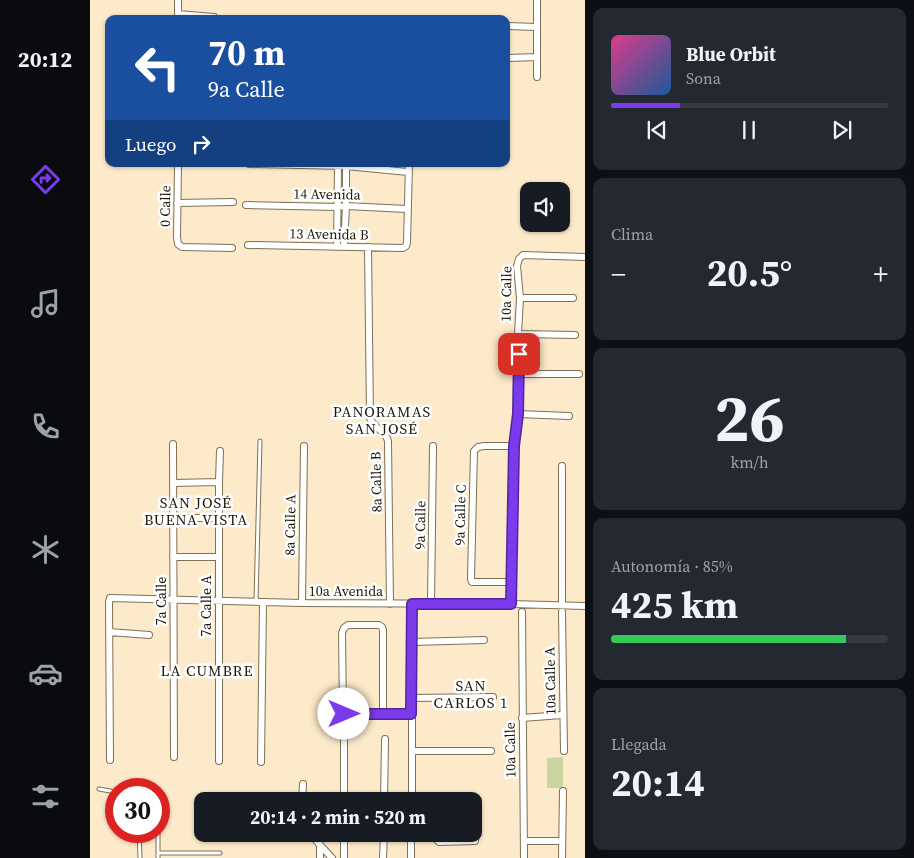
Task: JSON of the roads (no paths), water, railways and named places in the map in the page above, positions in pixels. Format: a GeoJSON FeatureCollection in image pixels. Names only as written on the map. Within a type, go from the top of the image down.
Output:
{"type":"FeatureCollection","features":[{"type":"Feature","properties":{"kind":"street"},"geometry":{"type":"LineString","coordinates":[[178,0],[178,15]]}},
{"type":"Feature","properties":{"kind":"street"},"geometry":{"type":"LineString","coordinates":[[537,0],[537,77]]}},
{"type":"Feature","properties":{"kind":"street"},"geometry":{"type":"LineString","coordinates":[[510,26],[536,26]]}},
{"type":"Feature","properties":{"kind":"street"},"geometry":{"type":"LineString","coordinates":[[510,58],[537,57]]}},
{"type":"Feature","properties":{"kind":"street","name":"0 Calle"},"geometry":{"type":"LineString","coordinates":[[178,167],[178,244],[182,247],[232,248]]}},
{"type":"Feature","properties":{"kind":"street"},"geometry":{"type":"LineString","coordinates":[[338,167],[337,207],[340,247]]}},
{"type":"Feature","properties":{"kind":"street"},"geometry":{"type":"LineString","coordinates":[[340,247],[346,206],[346,167]]}},
{"type":"Feature","properties":{"kind":"street"},"geometry":{"type":"LineString","coordinates":[[364,167],[408,172]]}},
{"type":"Feature","properties":{"kind":"street"},"geometry":{"type":"LineString","coordinates":[[407,209],[409,167]]}},
{"type":"Feature","properties":{"kind":"street"},"geometry":{"type":"LineString","coordinates":[[178,203],[233,202]]}},
{"type":"Feature","properties":{"kind":"street","name":"14 Avenida"},"geometry":{"type":"LineString","coordinates":[[246,205],[407,209]]}},
{"type":"Feature","properties":{"kind":"street","name":"13 Avenida B"},"geometry":{"type":"LineString","coordinates":[[248,245],[403,248],[407,243],[407,209]]}},
{"type":"Feature","properties":{"kind":"street","name":"8a Calle B"},"geometry":{"type":"LineString","coordinates":[[368,247],[370,418],[372,423],[385,434],[388,441],[390,604]]}},
{"type":"Feature","properties":{"kind":"street","name":"10a Calle"},"geometry":{"type":"LineString","coordinates":[[511,604],[514,446],[518,414],[519,374],[518,334],[520,298],[517,266],[523,254],[585,257]]}},
{"type":"Feature","properties":{"kind":"street"},"geometry":{"type":"LineString","coordinates":[[520,298],[573,298]]}},
{"type":"Feature","properties":{"kind":"street"},"geometry":{"type":"LineString","coordinates":[[518,334],[575,335]]}},
{"type":"Feature","properties":{"kind":"street"},"geometry":{"type":"LineString","coordinates":[[519,374],[579,374]]}},
{"type":"Feature","properties":{"kind":"street"},"geometry":{"type":"LineString","coordinates":[[518,414],[569,416]]}},
{"type":"Feature","properties":{"kind":"street","name":"7a Calle"},"geometry":{"type":"LineString","coordinates":[[173,444],[174,757]]}},
{"type":"Feature","properties":{"kind":"street","name":"8a Calle A"},"geometry":{"type":"LineString","coordinates":[[302,603],[304,446]]}},
{"type":"Feature","properties":{"kind":"street","name":"9a Calle"},"geometry":{"type":"LineString","coordinates":[[431,604],[433,446]]}},
{"type":"Feature","properties":{"kind":"street","name":"9a Calle C"},"geometry":{"type":"LineString","coordinates":[[512,582],[472,582],[471,579],[474,451],[484,446],[514,446]]}},
{"type":"Feature","properties":{"kind":"street","name":"7a Calle A"},"geometry":{"type":"LineString","coordinates":[[219,761],[218,601],[220,451]]}},
{"type":"Feature","properties":{"kind":"street","name":"10a Calle A"},"geometry":{"type":"LineString","coordinates":[[562,466],[562,715],[564,750]]}},
{"type":"Feature","properties":{"kind":"street"},"geometry":{"type":"LineString","coordinates":[[173,483],[219,482]]}},
{"type":"Feature","properties":{"kind":"street"},"geometry":{"type":"LineString","coordinates":[[173,518],[220,518]]}},
{"type":"Feature","properties":{"kind":"street"},"geometry":{"type":"LineString","coordinates":[[173,557],[219,557]]}},
{"type":"Feature","properties":{"kind":"street","name":"10a Avenida"},"geometry":{"type":"LineString","coordinates":[[109,632],[110,598],[302,603],[511,604],[562,608],[585,606]]}},
{"type":"Feature","properties":{"kind":"street"},"geometry":{"type":"LineString","coordinates":[[260,602],[261,762]]}},
{"type":"Feature","properties":{"kind":"street"},"geometry":{"type":"LineString","coordinates":[[412,604],[412,792]]}},
{"type":"Feature","properties":{"kind":"street","name":"10a Calle"},"geometry":{"type":"LineString","coordinates":[[522,612],[524,858]]}},
{"type":"Feature","properties":{"kind":"street"},"geometry":{"type":"LineString","coordinates":[[383,714],[382,627],[378,625],[348,625],[342,633],[342,712],[346,714],[383,714],[411,714]]}},
{"type":"Feature","properties":{"kind":"street"},"geometry":{"type":"LineString","coordinates":[[110,760],[109,632],[149,635]]}},
{"type":"Feature","properties":{"kind":"street"},"geometry":{"type":"LineString","coordinates":[[412,642],[484,640]]}},
{"type":"Feature","properties":{"kind":"street"},"geometry":{"type":"LineString","coordinates":[[411,698],[493,696]]}},
{"type":"Feature","properties":{"kind":"street"},"geometry":{"type":"LineString","coordinates":[[522,718],[562,715]]}},
{"type":"Feature","properties":{"kind":"street"},"geometry":{"type":"LineString","coordinates":[[344,739],[344,792]]}},
{"type":"Feature","properties":{"kind":"street"},"geometry":{"type":"LineString","coordinates":[[384,792],[385,740]]}},
{"type":"Feature","properties":{"kind":"street"},"geometry":{"type":"LineString","coordinates":[[412,751],[491,752]]}},
{"type":"Feature","properties":{"kind":"street"},"geometry":{"type":"LineString","coordinates":[[303,784],[303,792]]}},
{"type":"Feature","properties":{"kind":"street"},"geometry":{"type":"LineString","coordinates":[[562,858],[563,792]]}},
{"type":"Feature","properties":{"kind":"street"},"geometry":{"type":"LineString","coordinates":[[524,841],[562,841]]}},
{"type":"Feature","properties":{"kind":"street"},"geometry":{"type":"LineString","coordinates":[[318,842],[332,858]]}},
{"type":"Feature","properties":{"kind":"street"},"geometry":{"type":"LineString","coordinates":[[344,842],[344,858]]}},
{"type":"Feature","properties":{"kind":"street"},"geometry":{"type":"LineString","coordinates":[[384,842],[384,858]]}},
{"type":"Feature","properties":{"kind":"street"},"geometry":{"type":"LineString","coordinates":[[411,858],[412,842]]}},
{"type":"Feature","properties":{"kind":"street"},"geometry":{"type":"LineString","coordinates":[[320,845],[320,858]]}},
{"type":"Feature","properties":{"kind":"lane"},"geometry":{"type":"LineString","coordinates":[[260,441],[260,602]]}},
{"type":"Feature","properties":{"kind":"lane"},"geometry":{"type":"LineString","coordinates":[[99,789],[105,790]]}},
{"type":"Feature","properties":{"kind":"lane"},"geometry":{"type":"LineString","coordinates":[[139,843],[140,858]]}},
{"type":"Feature","properties":{"kind":"lane"},"geometry":{"type":"LineString","coordinates":[[158,843],[158,858]]}},
{"type":"Feature","properties":{"kind":"lane"},"geometry":{"type":"LineString","coordinates":[[158,853],[220,853]]}},
{"type":"Feature","properties":{"kind":"district","name":"PANORAMAS SAN JOSÉ"},"geometry":{"type":"Point","coordinates":[382,420]}},
{"type":"Feature","properties":{"kind":"district","name":"SAN JOSÉ BUENA VISTA"},"geometry":{"type":"Point","coordinates":[196,510]}},
{"type":"Feature","properties":{"kind":"district","name":"LA CUMBRE"},"geometry":{"type":"Point","coordinates":[207,670]}},
{"type":"Feature","properties":{"kind":"district","name":"SAN CARLOS 1"},"geometry":{"type":"Point","coordinates":[471,694]}}]}
